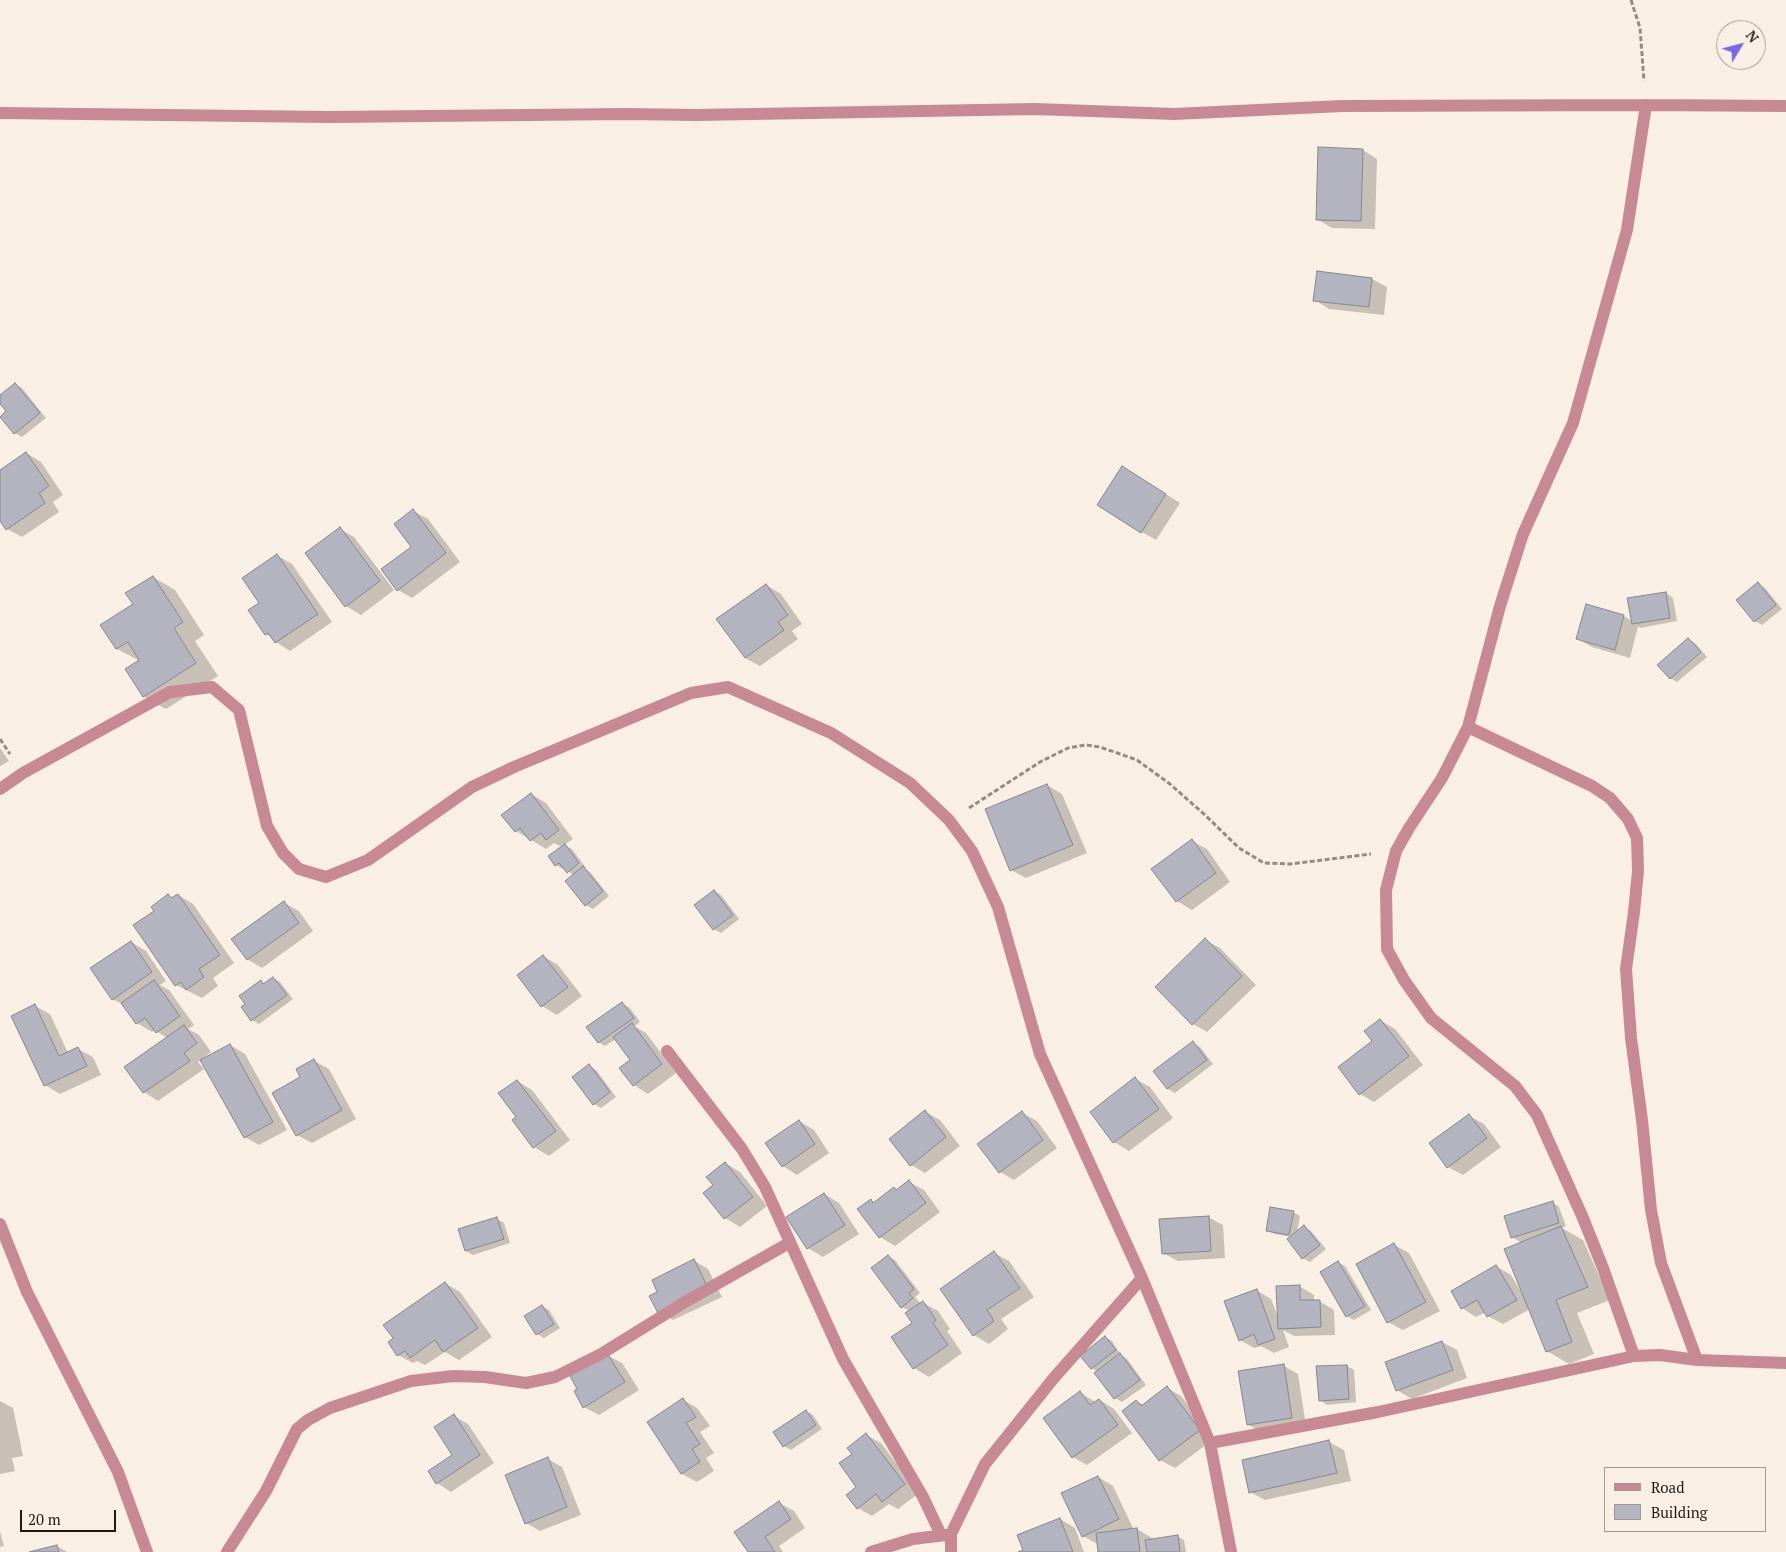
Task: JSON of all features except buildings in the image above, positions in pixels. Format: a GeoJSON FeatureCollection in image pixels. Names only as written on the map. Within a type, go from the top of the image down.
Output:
{"type":"FeatureCollection","features":[{"type":"Feature","properties":{"kind":"street"},"geometry":{"type":"LineString","coordinates":[[1634,1356],[1583,1218],[1536,1115],[1515,1086],[1431,1018],[1404,980],[1387,949],[1386,890],[1396,851],[1442,778],[1468,727],[1500,606],[1523,534],[1573,423],[1627,230],[1646,104]]}},
{"type":"Feature","properties":{"kind":"street"},"geometry":{"type":"LineString","coordinates":[[0,114],[329,117],[626,114],[697,116],[1035,109],[1174,114],[1342,106],[1646,104],[1786,106]]}},
{"type":"Feature","properties":{"kind":"street"},"geometry":{"type":"LineString","coordinates":[[0,789],[22,773],[170,692],[212,687],[239,710],[267,826],[283,853],[299,869],[326,876],[368,860],[472,788],[514,767],[691,693],[728,687],[831,733],[910,783],[949,820],[972,851],[998,907],[1040,1054],[1142,1278],[1210,1443],[1232,1552]]}},
{"type":"Feature","properties":{"kind":"street"},"geometry":{"type":"LineString","coordinates":[[1468,727],[1592,786],[1610,798],[1628,819],[1637,838],[1638,871],[1626,969],[1631,1038],[1651,1210],[1661,1262],[1698,1360]]}},
{"type":"Feature","properties":{"kind":"street"},"geometry":{"type":"LineString","coordinates":[[667,1052],[742,1149],[765,1187],[843,1359],[946,1535],[951,1552]]}},
{"type":"Feature","properties":{"kind":"street"},"geometry":{"type":"LineString","coordinates":[[0,1224],[27,1292],[118,1472],[147,1552]]}},
{"type":"Feature","properties":{"kind":"street"},"geometry":{"type":"LineString","coordinates":[[226,1552],[266,1492],[297,1429],[308,1420],[330,1408],[411,1381],[453,1376],[526,1383],[555,1377],[601,1354],[685,1302],[789,1243]]}},
{"type":"Feature","properties":{"kind":"street"},"geometry":{"type":"LineString","coordinates":[[946,1535],[984,1464],[1054,1378],[1142,1278]]}},
{"type":"Feature","properties":{"kind":"street"},"geometry":{"type":"LineString","coordinates":[[1210,1443],[1378,1412],[1634,1356],[1660,1355],[1698,1360],[1786,1363]]}},
{"type":"Feature","properties":{"kind":"street"},"geometry":{"type":"LineString","coordinates":[[871,1552],[913,1539],[946,1535]]}},
{"type":"Feature","properties":{"kind":"path"},"geometry":{"type":"LineString","coordinates":[[1631,0],[1640,28],[1646,104]]}},
{"type":"Feature","properties":{"kind":"path"},"geometry":{"type":"LineString","coordinates":[[949,820],[1040,762],[1068,748],[1086,745],[1100,747],[1137,760],[1184,797],[1239,848],[1264,862],[1290,864],[1396,851]]}}]}
